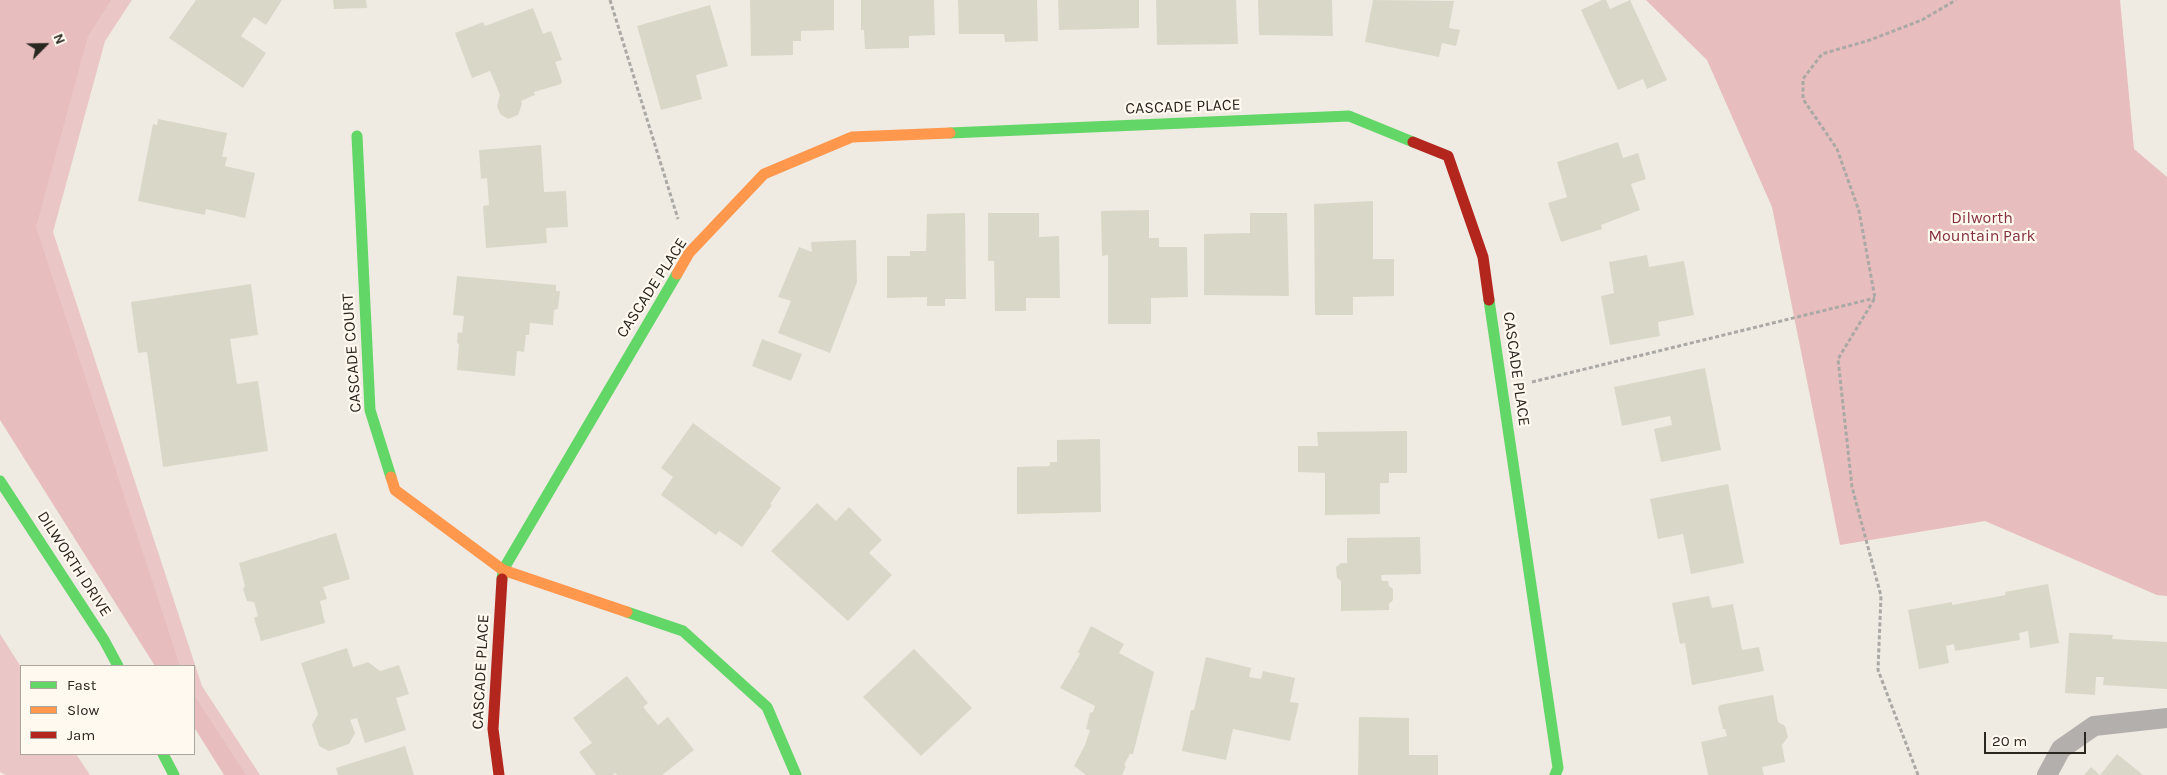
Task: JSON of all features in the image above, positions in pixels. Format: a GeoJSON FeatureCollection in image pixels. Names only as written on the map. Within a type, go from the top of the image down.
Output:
{"type":"FeatureCollection","features":[{"type":"Feature","properties":{"kind":"street","name":"CASCADE PLACE"},"geometry":{"type":"LineString","coordinates":[[499,775],[492,729],[503,570],[689,253],[764,174],[852,137],[1349,116],[1448,156],[1483,257],[1558,768],[1555,775]]}},
{"type":"Feature","properties":{"kind":"street","name":"CASCADE COURT"},"geometry":{"type":"LineString","coordinates":[[357,136],[370,410],[395,490],[503,570]]}},
{"type":"Feature","properties":{"kind":"street","name":"DILWORTH DRIVE"},"geometry":{"type":"LineString","coordinates":[[0,481],[104,640],[117,665]]}},
{"type":"Feature","properties":{"kind":"street"},"geometry":{"type":"LineString","coordinates":[[503,570],[683,631],[767,708],[796,775]]}},
{"type":"Feature","properties":{"kind":"street"},"geometry":{"type":"LineString","coordinates":[[164,755],[174,775]]}},
{"type":"Feature","properties":{"kind":"lane"},"geometry":{"type":"LineString","coordinates":[[2047,775],[2061,749],[2094,726],[2167,718]]}},
{"type":"Feature","properties":{"kind":"path"},"geometry":{"type":"LineString","coordinates":[[610,0],[689,253]]}},
{"type":"Feature","properties":{"kind":"path"},"geometry":{"type":"LineString","coordinates":[[1918,775],[1878,670],[1881,596],[1852,487],[1838,360],[1875,298],[1859,210],[1837,149],[1803,99],[1803,79],[1822,54],[1870,40],[1922,20],[1956,0]]}},
{"type":"Feature","properties":{"kind":"path"},"geometry":{"type":"LineString","coordinates":[[1502,389],[1875,298]]}},
{"type":"Feature","properties":{"kind":"shaded area"},"geometry":{"type":"Polygon","coordinates":[[[0,0],[132,0],[105,41],[53,232],[202,686],[260,775],[238,775],[195,707],[195,665],[168,665],[0,398],[0,0]]]}},
{"type":"Feature","properties":{"kind":"shaded area"},"geometry":{"type":"Polygon","coordinates":[[[0,634],[20,665],[20,755],[77,755],[90,775],[6,775],[0,772],[0,634]]]}},
{"type":"Feature","properties":{"kind":"green space"},"geometry":{"type":"Polygon","coordinates":[[[0,0],[111,0],[88,36],[36,227],[180,665],[154,665],[0,420],[0,0]]]}},
{"type":"Feature","properties":{"kind":"green space","name":"Dilworth Mountain Park"},"geometry":{"type":"Polygon","coordinates":[[[1646,0],[2120,0],[2134,149],[2167,177],[2167,596],[2157,595],[1985,521],[1840,545],[1772,207],[1707,60],[1646,0]]]}},
{"type":"Feature","properties":{"kind":"green space"},"geometry":{"type":"Polygon","coordinates":[[[195,697],[246,775],[224,775],[195,729],[195,697]]]}},
{"type":"Feature","properties":{"kind":"building"},"geometry":{"type":"Polygon","coordinates":[[[196,0],[282,0],[266,25],[254,17],[241,36],[266,53],[243,88],[169,38],[196,0]]]}},
{"type":"Feature","properties":{"kind":"building"},"geometry":{"type":"Polygon","coordinates":[[[333,0],[366,0],[367,8],[334,9],[333,0]]]}},
{"type":"Feature","properties":{"kind":"building"},"geometry":{"type":"Polygon","coordinates":[[[750,0],[834,0],[834,30],[801,31],[801,41],[793,41],[793,55],[751,56],[750,0]]]}},
{"type":"Feature","properties":{"kind":"building"},"geometry":{"type":"Polygon","coordinates":[[[861,0],[934,0],[935,35],[909,36],[909,48],[865,49],[864,30],[861,30],[861,0]]]}},
{"type":"Feature","properties":{"kind":"building"},"geometry":{"type":"Polygon","coordinates":[[[958,0],[1037,0],[1038,41],[1005,42],[1004,34],[959,34],[958,0]]]}},
{"type":"Feature","properties":{"kind":"building"},"geometry":{"type":"Polygon","coordinates":[[[1058,0],[1139,0],[1139,28],[1059,30],[1058,0]]]}},
{"type":"Feature","properties":{"kind":"building"},"geometry":{"type":"Polygon","coordinates":[[[1156,0],[1236,0],[1238,44],[1157,45],[1156,0]]]}},
{"type":"Feature","properties":{"kind":"building"},"geometry":{"type":"Polygon","coordinates":[[[1258,0],[1332,0],[1333,36],[1259,35],[1258,0]]]}},
{"type":"Feature","properties":{"kind":"building"},"geometry":{"type":"Polygon","coordinates":[[[1373,0],[1454,1],[1449,28],[1460,30],[1456,46],[1442,43],[1439,57],[1365,42],[1373,0]]]}},
{"type":"Feature","properties":{"kind":"building"},"geometry":{"type":"Polygon","coordinates":[[[1606,0],[1610,9],[1630,0],[1667,80],[1647,89],[1643,79],[1618,90],[1581,10],[1606,0]]]}},
{"type":"Feature","properties":{"kind":"building"},"geometry":{"type":"Polygon","coordinates":[[[710,5],[728,66],[696,75],[702,99],[661,110],[637,26],[710,5]]]}},
{"type":"Feature","properties":{"kind":"building"},"geometry":{"type":"Polygon","coordinates":[[[533,8],[543,34],[551,31],[562,60],[555,62],[562,81],[561,84],[534,92],[535,95],[521,101],[522,104],[518,115],[508,119],[500,114],[497,106],[500,95],[490,71],[472,78],[455,33],[483,22],[485,26],[533,8]]]}},
{"type":"Feature","properties":{"kind":"building"},"geometry":{"type":"Polygon","coordinates":[[[158,119],[227,133],[222,157],[227,157],[225,166],[255,173],[245,218],[206,209],[205,215],[138,201],[153,124],[157,125],[158,119]]]}},
{"type":"Feature","properties":{"kind":"building"},"geometry":{"type":"Polygon","coordinates":[[[1618,142],[1623,158],[1638,153],[1646,179],[1631,184],[1640,210],[1601,225],[1602,229],[1561,242],[1548,203],[1567,197],[1557,162],[1618,142]]]}},
{"type":"Feature","properties":{"kind":"building"},"geometry":{"type":"Polygon","coordinates":[[[541,145],[544,192],[566,191],[568,227],[546,228],[547,243],[486,248],[483,206],[489,205],[487,178],[481,179],[479,150],[541,145]]]}},
{"type":"Feature","properties":{"kind":"building"},"geometry":{"type":"Polygon","coordinates":[[[1373,201],[1373,259],[1394,259],[1394,296],[1353,297],[1353,315],[1315,315],[1314,204],[1373,201]]]}},
{"type":"Feature","properties":{"kind":"building"},"geometry":{"type":"Polygon","coordinates":[[[1149,210],[1149,238],[1159,238],[1159,247],[1187,247],[1188,297],[1151,298],[1151,324],[1108,324],[1108,255],[1102,256],[1101,211],[1149,210]]]}},
{"type":"Feature","properties":{"kind":"building"},"geometry":{"type":"Polygon","coordinates":[[[965,213],[966,299],[945,299],[945,306],[927,306],[927,297],[887,298],[887,256],[910,256],[910,251],[926,251],[927,214],[965,213]]]}},
{"type":"Feature","properties":{"kind":"building"},"geometry":{"type":"Polygon","coordinates":[[[988,213],[1039,213],[1039,237],[1059,236],[1060,298],[1026,298],[1026,311],[995,311],[994,261],[988,261],[988,213]]]}},
{"type":"Feature","properties":{"kind":"building"},"geometry":{"type":"Polygon","coordinates":[[[1250,213],[1287,213],[1289,296],[1204,295],[1204,234],[1250,233],[1250,213]]]}},
{"type":"Feature","properties":{"kind":"building"},"geometry":{"type":"Polygon","coordinates":[[[856,240],[857,282],[830,353],[778,333],[791,301],[778,297],[799,247],[812,252],[811,242],[856,240]]]}},
{"type":"Feature","properties":{"kind":"building"},"geometry":{"type":"Polygon","coordinates":[[[1647,255],[1649,267],[1684,261],[1694,315],[1658,322],[1660,336],[1610,345],[1601,296],[1614,293],[1609,262],[1647,255]]]}},
{"type":"Feature","properties":{"kind":"building"},"geometry":{"type":"Polygon","coordinates":[[[457,276],[556,285],[556,291],[560,291],[558,309],[554,310],[553,325],[530,323],[524,352],[517,351],[515,376],[457,370],[458,332],[462,333],[464,316],[453,315],[457,276]]]}},
{"type":"Feature","properties":{"kind":"building"},"geometry":{"type":"Polygon","coordinates":[[[251,284],[258,335],[230,339],[237,384],[258,381],[268,451],[163,467],[147,352],[138,353],[131,302],[251,284]]]}},
{"type":"Feature","properties":{"kind":"building"},"geometry":{"type":"Polygon","coordinates":[[[762,339],[802,354],[791,381],[752,366],[762,339]]]}},
{"type":"Feature","properties":{"kind":"building"},"geometry":{"type":"Polygon","coordinates":[[[1705,368],[1721,450],[1661,462],[1654,429],[1672,425],[1670,416],[1622,426],[1614,387],[1705,368]]]}},
{"type":"Feature","properties":{"kind":"building"},"geometry":{"type":"Polygon","coordinates":[[[693,423],[781,488],[770,504],[772,505],[742,547],[719,531],[716,535],[661,495],[673,477],[661,468],[693,423]]]}},
{"type":"Feature","properties":{"kind":"building"},"geometry":{"type":"Polygon","coordinates":[[[1407,431],[1407,473],[1389,473],[1389,483],[1380,483],[1380,514],[1325,515],[1325,473],[1298,472],[1298,446],[1318,446],[1317,432],[1407,431]]]}},
{"type":"Feature","properties":{"kind":"building"},"geometry":{"type":"Polygon","coordinates":[[[1100,439],[1101,512],[1017,514],[1017,467],[1050,466],[1050,462],[1057,462],[1057,440],[1100,439]]]}},
{"type":"Feature","properties":{"kind":"building"},"geometry":{"type":"Polygon","coordinates":[[[1728,484],[1744,563],[1691,574],[1683,534],[1658,539],[1650,499],[1728,484]]]}},
{"type":"Feature","properties":{"kind":"building"},"geometry":{"type":"Polygon","coordinates":[[[817,503],[836,521],[849,507],[882,540],[869,553],[892,575],[848,621],[771,551],[817,503]]]}},
{"type":"Feature","properties":{"kind":"building"},"geometry":{"type":"Polygon","coordinates":[[[336,533],[350,579],[323,587],[327,599],[320,601],[325,623],[261,641],[254,618],[258,616],[254,602],[247,601],[239,563],[336,533]]]}},
{"type":"Feature","properties":{"kind":"building"},"geometry":{"type":"Polygon","coordinates":[[[1420,537],[1421,574],[1381,575],[1382,581],[1388,581],[1389,586],[1393,589],[1393,600],[1389,604],[1389,610],[1341,611],[1341,581],[1337,578],[1336,567],[1341,563],[1347,563],[1347,538],[1420,537]]]}},
{"type":"Feature","properties":{"kind":"building"},"geometry":{"type":"Polygon","coordinates":[[[2048,584],[2059,643],[2030,648],[2028,631],[2019,633],[2020,640],[1955,651],[1954,644],[1946,646],[1949,663],[1919,669],[1908,610],[1952,602],[1952,605],[2006,595],[2005,592],[2048,584]]]}},
{"type":"Feature","properties":{"kind":"building"},"geometry":{"type":"Polygon","coordinates":[[[1709,596],[1712,608],[1733,604],[1742,650],[1759,647],[1764,671],[1692,685],[1685,643],[1680,644],[1672,603],[1709,596]]]}},
{"type":"Feature","properties":{"kind":"building"},"geometry":{"type":"Polygon","coordinates":[[[1091,626],[1124,644],[1119,653],[1154,672],[1133,754],[1130,754],[1124,765],[1126,766],[1122,775],[1086,775],[1074,766],[1085,745],[1090,730],[1086,729],[1090,713],[1093,712],[1095,706],[1060,688],[1080,654],[1078,652],[1091,626]]]}},
{"type":"Feature","properties":{"kind":"building"},"geometry":{"type":"Polygon","coordinates":[[[2069,633],[2113,635],[2112,639],[2167,642],[2167,689],[2103,685],[2104,677],[2096,677],[2095,695],[2065,693],[2069,633]]]}},
{"type":"Feature","properties":{"kind":"building"},"geometry":{"type":"Polygon","coordinates":[[[347,648],[353,667],[368,662],[380,671],[399,665],[409,694],[396,698],[406,730],[365,743],[357,718],[350,720],[355,733],[349,744],[329,751],[319,746],[312,725],[318,714],[301,663],[347,648]]]}},
{"type":"Feature","properties":{"kind":"building"},"geometry":{"type":"Polygon","coordinates":[[[914,649],[972,708],[921,756],[863,697],[914,649]]]}},
{"type":"Feature","properties":{"kind":"building"},"geometry":{"type":"Polygon","coordinates":[[[1206,657],[1251,668],[1249,677],[1261,679],[1263,671],[1295,678],[1290,702],[1299,703],[1290,741],[1233,729],[1226,760],[1182,751],[1206,657]]]}},
{"type":"Feature","properties":{"kind":"building"},"geometry":{"type":"Polygon","coordinates":[[[627,676],[648,703],[643,707],[658,725],[668,717],[694,750],[662,775],[617,775],[615,773],[613,775],[596,775],[579,752],[592,743],[573,718],[627,676]]]}},
{"type":"Feature","properties":{"kind":"building"},"geometry":{"type":"Polygon","coordinates":[[[1773,695],[1778,722],[1785,726],[1788,737],[1782,745],[1785,762],[1762,767],[1764,775],[1708,775],[1701,742],[1727,736],[1725,729],[1723,729],[1718,708],[1720,705],[1773,695]]]}},
{"type":"Feature","properties":{"kind":"building"},"geometry":{"type":"Polygon","coordinates":[[[1359,717],[1409,718],[1409,755],[1438,755],[1438,775],[1358,775],[1359,717]]]}},
{"type":"Feature","properties":{"kind":"building"},"geometry":{"type":"Polygon","coordinates":[[[405,746],[414,775],[338,775],[336,768],[405,746]]]}},
{"type":"Feature","properties":{"kind":"building"},"geometry":{"type":"Polygon","coordinates":[[[2117,754],[2143,775],[2100,775],[2117,754]]]}},
{"type":"Feature","properties":{"kind":"building"},"geometry":{"type":"Polygon","coordinates":[[[2091,767],[2100,775],[2084,775],[2091,767]]]}},
{"type":"Feature","properties":{"kind":"traffic: fast"},"geometry":{"type":"LineString","coordinates":[[950,133],[1349,116],[1413,142]]}},
{"type":"Feature","properties":{"kind":"traffic: fast"},"geometry":{"type":"LineString","coordinates":[[357,136],[370,410],[391,477]]}},
{"type":"Feature","properties":{"kind":"traffic: fast"},"geometry":{"type":"LineString","coordinates":[[502,579],[503,570],[677,274]]}},
{"type":"Feature","properties":{"kind":"traffic: fast"},"geometry":{"type":"LineString","coordinates":[[1489,300],[1558,768],[1555,775]]}},
{"type":"Feature","properties":{"kind":"traffic: fast"},"geometry":{"type":"LineString","coordinates":[[0,481],[104,640],[117,665]]}},
{"type":"Feature","properties":{"kind":"traffic: fast"},"geometry":{"type":"LineString","coordinates":[[627,612],[683,631],[767,707],[796,775]]}},
{"type":"Feature","properties":{"kind":"traffic: fast"},"geometry":{"type":"LineString","coordinates":[[164,755],[174,775]]}},
{"type":"Feature","properties":{"kind":"traffic: slow"},"geometry":{"type":"LineString","coordinates":[[677,274],[689,253],[764,174],[852,137],[950,133]]}},
{"type":"Feature","properties":{"kind":"traffic: slow"},"geometry":{"type":"LineString","coordinates":[[391,477],[395,490],[503,570],[627,612]]}},
{"type":"Feature","properties":{"kind":"traffic: jam"},"geometry":{"type":"LineString","coordinates":[[1413,142],[1448,156],[1483,257],[1489,300]]}},
{"type":"Feature","properties":{"kind":"traffic: jam"},"geometry":{"type":"LineString","coordinates":[[499,775],[493,729],[502,579]]}}]}
